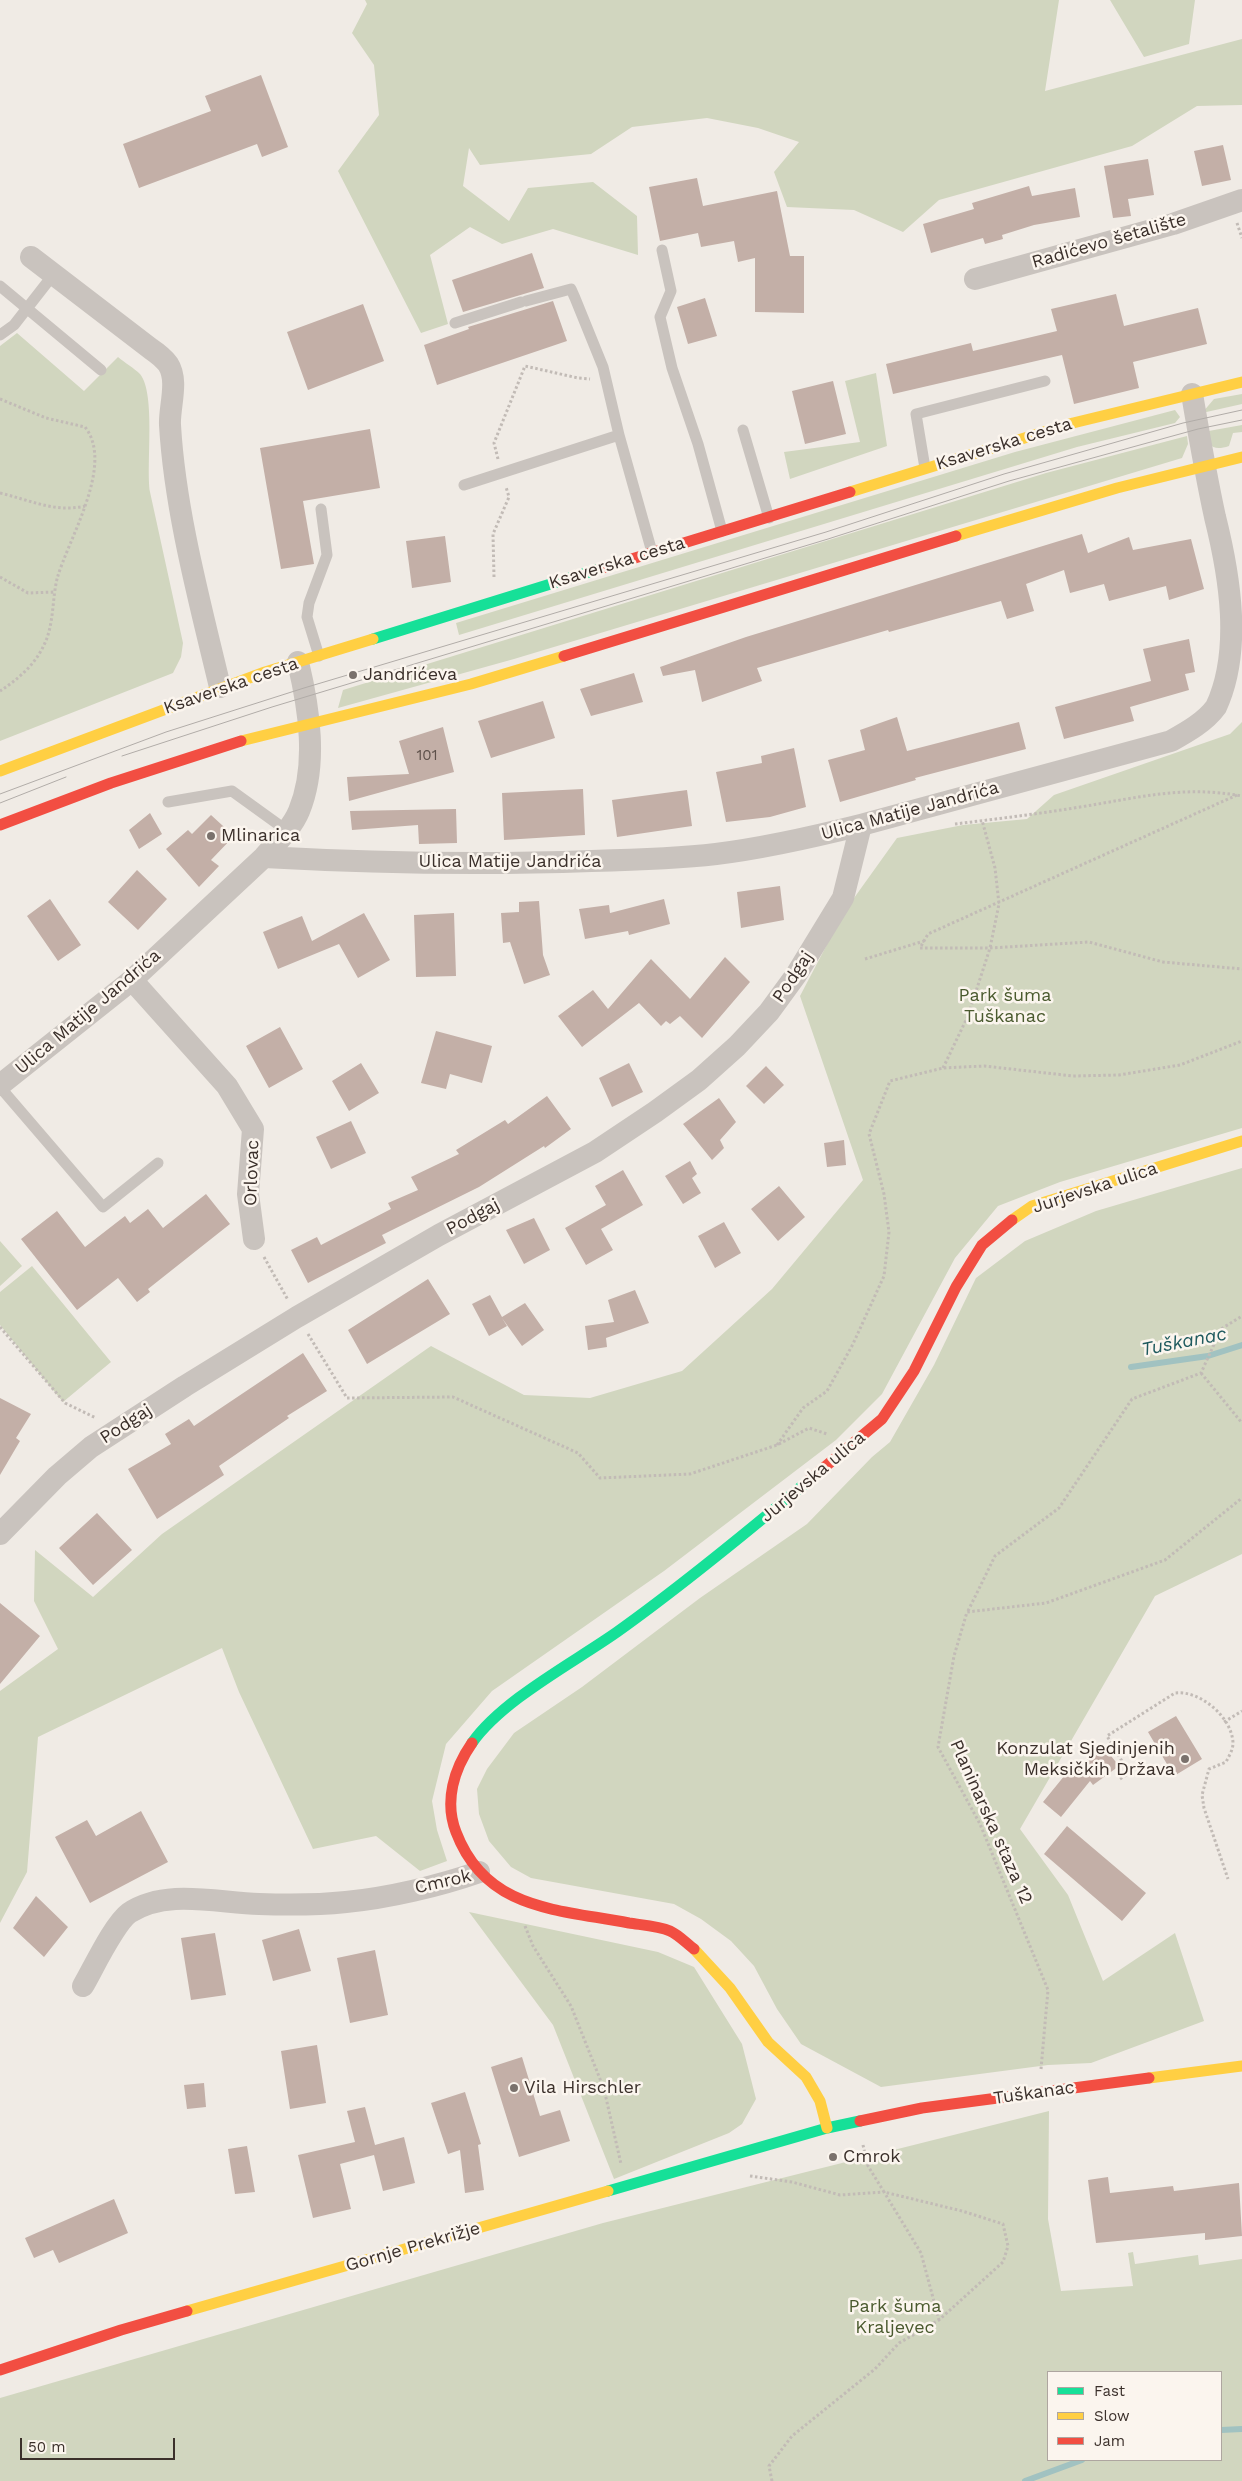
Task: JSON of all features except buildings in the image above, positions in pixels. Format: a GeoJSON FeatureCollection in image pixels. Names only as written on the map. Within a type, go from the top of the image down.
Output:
{"type":"FeatureCollection","features":[{"type":"Feature","properties":{"kind":"street","name":"Radićevo šetalište"},"geometry":{"type":"LineString","coordinates":[[975,279],[1173,224],[1242,200]]}},
{"type":"Feature","properties":{"kind":"street"},"geometry":{"type":"LineString","coordinates":[[31,257],[152,349],[169,365],[173,385],[170,423],[177,486],[199,600],[220,688]]}},
{"type":"Feature","properties":{"kind":"street","name":"Ksaverska cesta"},"geometry":{"type":"LineString","coordinates":[[0,772],[220,688],[308,659],[1073,424],[1242,382]]}},
{"type":"Feature","properties":{"kind":"street","name":"Ulica Matije Jandrića"},"geometry":{"type":"LineString","coordinates":[[264,857],[347,862],[525,864],[652,859],[744,850],[861,826],[1171,741],[1194,728],[1212,712],[1224,694],[1239,649],[1240,628],[1205,466],[1192,394]]}},
{"type":"Feature","properties":{"kind":"street"},"geometry":{"type":"LineString","coordinates":[[0,825],[102,786],[232,743],[308,726],[471,684],[1046,508],[1242,457]]}},
{"type":"Feature","properties":{"kind":"street","name":"Ulica Matije Jandrića"},"geometry":{"type":"LineString","coordinates":[[0,1086],[132,980],[264,857],[299,812],[307,782],[308,726],[304,688],[308,659]]}},
{"type":"Feature","properties":{"kind":"street","name":"Podgaj"},"geometry":{"type":"LineString","coordinates":[[0,1534],[57,1476],[91,1447],[294,1318],[397,1259],[595,1152],[656,1112],[699,1080],[737,1046],[769,1012],[796,976],[843,898],[861,826]]}},
{"type":"Feature","properties":{"kind":"street","name":"Orlovac"},"geometry":{"type":"LineString","coordinates":[[132,980],[227,1086],[254,1129],[248,1194],[254,1239]]}},
{"type":"Feature","properties":{"kind":"street","name":"Jurjevska ulica"},"geometry":{"type":"LineString","coordinates":[[479,1872],[462,1848],[450,1816],[452,1787],[461,1759],[477,1736],[505,1708],[618,1631],[715,1558],[882,1419],[914,1371],[956,1287],[982,1245],[1002,1227],[1032,1206],[1242,1141]]}},
{"type":"Feature","properties":{"kind":"street","name":"Cmrok"},"geometry":{"type":"LineString","coordinates":[[83,1986],[113,1934],[128,1914],[150,1903],[168,1899],[260,1904],[347,1902],[446,1883],[479,1872],[499,1890],[523,1902],[670,1932],[702,1955],[730,1988],[768,2042],[806,2077],[820,2101],[827,2128]]}},
{"type":"Feature","properties":{"kind":"street","name":"Tuškanac"},"geometry":{"type":"LineString","coordinates":[[827,2128],[922,2108],[1242,2066]]}},
{"type":"Feature","properties":{"kind":"street","name":"Gornje Prekrižje"},"geometry":{"type":"LineString","coordinates":[[0,2370],[130,2328],[827,2128]]}},
{"type":"Feature","properties":{"kind":"lane"},"geometry":{"type":"LineString","coordinates":[[662,250],[671,291],[660,317],[672,368],[698,444],[722,531]]}},
{"type":"Feature","properties":{"kind":"lane"},"geometry":{"type":"LineString","coordinates":[[0,335],[14,325],[54,275]]}},
{"type":"Feature","properties":{"kind":"lane"},"geometry":{"type":"LineString","coordinates":[[0,286],[101,370]]}},
{"type":"Feature","properties":{"kind":"lane"},"geometry":{"type":"LineString","coordinates":[[455,323],[570,289],[584,317],[606,379],[618,435],[652,552]]}},
{"type":"Feature","properties":{"kind":"lane"},"geometry":{"type":"LineString","coordinates":[[925,468],[916,414],[1045,381]]}},
{"type":"Feature","properties":{"kind":"lane"},"geometry":{"type":"LineString","coordinates":[[743,430],[769,518]]}},
{"type":"Feature","properties":{"kind":"lane"},"geometry":{"type":"LineString","coordinates":[[464,485],[618,435]]}},
{"type":"Feature","properties":{"kind":"lane"},"geometry":{"type":"LineString","coordinates":[[308,659],[307,617],[309,603],[327,555],[321,509]]}},
{"type":"Feature","properties":{"kind":"lane"},"geometry":{"type":"LineString","coordinates":[[168,802],[232,791],[286,830]]}},
{"type":"Feature","properties":{"kind":"lane"},"geometry":{"type":"LineString","coordinates":[[0,1086],[103,1207],[158,1163]]}},
{"type":"Feature","properties":{"kind":"path"},"geometry":{"type":"LineString","coordinates":[[500,464],[494,443],[525,366],[578,378],[606,379]]}},
{"type":"Feature","properties":{"kind":"path"},"geometry":{"type":"LineString","coordinates":[[0,399],[46,418],[79,425],[88,431],[93,442],[94,462],[85,506],[68,545],[55,592],[49,633],[44,647],[16,681],[0,691]]}},
{"type":"Feature","properties":{"kind":"path"},"geometry":{"type":"LineString","coordinates":[[494,580],[493,534],[509,497],[504,481]]}},
{"type":"Feature","properties":{"kind":"path"},"geometry":{"type":"LineString","coordinates":[[0,493],[53,508],[67,510],[85,506]]}},
{"type":"Feature","properties":{"kind":"path"},"geometry":{"type":"LineString","coordinates":[[0,577],[28,593],[55,592]]}},
{"type":"Feature","properties":{"kind":"path"},"geometry":{"type":"LineString","coordinates":[[955,824],[1162,792],[1203,791],[1242,796]]}},
{"type":"Feature","properties":{"kind":"path"},"geometry":{"type":"LineString","coordinates":[[1237,795],[999,904],[928,934],[920,948],[990,948],[1089,942],[1163,962],[1242,969]]}},
{"type":"Feature","properties":{"kind":"path"},"geometry":{"type":"LineString","coordinates":[[943,1068],[968,1016],[990,948],[999,904],[994,868],[982,821],[978,813]]}},
{"type":"Feature","properties":{"kind":"path"},"geometry":{"type":"LineString","coordinates":[[865,959],[924,941]]}},
{"type":"Feature","properties":{"kind":"path"},"geometry":{"type":"LineString","coordinates":[[776,1445],[803,1408],[827,1391],[853,1344],[884,1276],[889,1232],[884,1194],[869,1134],[890,1081],[943,1068],[1002,1067],[1026,1072],[1072,1076],[1119,1074],[1180,1065],[1242,1041]]}},
{"type":"Feature","properties":{"kind":"path"},"geometry":{"type":"LineString","coordinates":[[254,1239],[288,1301]]}},
{"type":"Feature","properties":{"kind":"path"},"geometry":{"type":"LineString","coordinates":[[1242,1316],[1221,1330],[1201,1373],[1242,1423]]}},
{"type":"Feature","properties":{"kind":"path"},"geometry":{"type":"LineString","coordinates":[[0,1327],[65,1403],[101,1421]]}},
{"type":"Feature","properties":{"kind":"path"},"geometry":{"type":"LineString","coordinates":[[303,1327],[347,1398],[453,1397],[578,1452],[600,1478],[690,1474],[776,1445],[809,1428],[836,1437]]}},
{"type":"Feature","properties":{"kind":"path","name":"Planinarska staza 12"},"geometry":{"type":"LineString","coordinates":[[1040,2076],[1048,1990],[980,1824],[938,1746],[954,1656],[968,1612],[995,1556],[1059,1508],[1132,1399],[1201,1373]]}},
{"type":"Feature","properties":{"kind":"path"},"geometry":{"type":"LineString","coordinates":[[968,1612],[1046,1603],[1165,1560],[1242,1498]]}},
{"type":"Feature","properties":{"kind":"path"},"geometry":{"type":"LineString","coordinates":[[1120,1779],[1129,1773],[1107,1736],[1175,1693],[1186,1691],[1214,1706],[1231,1734],[1233,1744],[1226,1762],[1209,1769],[1202,1795],[1204,1808],[1228,1879]]}},
{"type":"Feature","properties":{"kind":"path"},"geometry":{"type":"LineString","coordinates":[[1224,1722],[1242,1711]]}},
{"type":"Feature","properties":{"kind":"path"},"geometry":{"type":"LineString","coordinates":[[523,1902],[524,1924],[533,1946],[571,2006],[604,2089],[623,2170]]}},
{"type":"Feature","properties":{"kind":"path"},"geometry":{"type":"LineString","coordinates":[[862,2140],[868,2166],[921,2254],[939,2320]]}},
{"type":"Feature","properties":{"kind":"path"},"geometry":{"type":"LineString","coordinates":[[745,2176],[792,2182],[840,2195],[884,2192],[962,2211],[1003,2224],[1008,2246],[1003,2262],[939,2320],[899,2343],[875,2369],[792,2436],[769,2466],[772,2481]]}},
{"type":"Feature","properties":{"kind":"green space"},"geometry":{"type":"Polygon","coordinates":[[[365,0],[1059,0],[1045,91],[1242,39],[1242,105],[1197,106],[1132,146],[939,200],[903,232],[854,210],[787,207],[774,172],[799,142],[758,128],[707,118],[632,127],[591,154],[480,165],[469,148],[463,186],[509,221],[528,188],[593,182],[637,216],[638,255],[553,229],[502,244],[470,227],[430,255],[448,324],[421,333],[338,171],[379,115],[374,65],[352,33],[367,4],[365,0]]]}},
{"type":"Feature","properties":{"kind":"green space"},"geometry":{"type":"Polygon","coordinates":[[[1110,0],[1195,0],[1189,44],[1144,57],[1110,0]]]}},
{"type":"Feature","properties":{"kind":"green space"},"geometry":{"type":"Polygon","coordinates":[[[17,333],[84,391],[118,357],[140,374],[148,397],[150,492],[183,643],[181,657],[173,673],[0,741],[0,346],[17,333]]]}},
{"type":"Feature","properties":{"kind":"green space"},"geometry":{"type":"Polygon","coordinates":[[[876,373],[887,446],[790,479],[784,452],[860,442],[845,381],[876,373]]]}},
{"type":"Feature","properties":{"kind":"green space"},"geometry":{"type":"Polygon","coordinates":[[[1242,394],[1242,404],[1202,413],[1214,399],[1242,394]]]}},
{"type":"Feature","properties":{"kind":"green space"},"geometry":{"type":"Polygon","coordinates":[[[1175,410],[1180,417],[1175,423],[1077,447],[459,635],[456,623],[1015,452],[1175,410]]]}},
{"type":"Feature","properties":{"kind":"green space"},"geometry":{"type":"Polygon","coordinates":[[[1242,425],[1242,432],[1233,433],[1229,446],[1219,448],[1209,444],[1203,432],[1242,425]]]}},
{"type":"Feature","properties":{"kind":"green space"},"geometry":{"type":"Polygon","coordinates":[[[1187,436],[1188,444],[1182,458],[514,659],[338,708],[343,690],[1046,473],[1187,436]]]}},
{"type":"Feature","properties":{"kind":"green space","name":"Park šuma Tuškanac"},"geometry":{"type":"Polygon","coordinates":[[[1242,722],[1242,1128],[1060,1182],[998,1206],[955,1258],[882,1394],[836,1440],[664,1571],[492,1691],[446,1744],[432,1801],[437,1830],[447,1861],[420,1871],[376,1836],[313,1849],[239,1692],[222,1648],[38,1737],[27,1872],[0,1923],[0,1691],[58,1649],[34,1601],[35,1550],[93,1597],[162,1534],[431,1346],[524,1395],[590,1398],[682,1371],[772,1289],[863,1180],[800,996],[844,912],[897,838],[963,825],[1027,819],[1054,795],[1230,734],[1242,722]]]}},
{"type":"Feature","properties":{"kind":"green space"},"geometry":{"type":"Polygon","coordinates":[[[1242,1168],[1242,1554],[1155,1596],[1020,1829],[1068,1895],[1103,1981],[1175,1933],[1204,2021],[1091,2063],[1048,2065],[881,2087],[801,2044],[777,2009],[754,1966],[731,1941],[701,1919],[674,1904],[531,1878],[511,1867],[489,1841],[479,1814],[477,1789],[487,1769],[514,1733],[582,1687],[700,1598],[807,1524],[872,1457],[890,1442],[934,1365],[976,1278],[1025,1241],[1096,1211],[1242,1168]]]}},
{"type":"Feature","properties":{"kind":"green space"},"geometry":{"type":"Polygon","coordinates":[[[0,1241],[22,1266],[0,1286],[0,1241]]]}},
{"type":"Feature","properties":{"kind":"green space"},"geometry":{"type":"Polygon","coordinates":[[[32,1266],[111,1362],[63,1402],[0,1325],[0,1292],[32,1266]]]}},
{"type":"Feature","properties":{"kind":"green space"},"geometry":{"type":"Polygon","coordinates":[[[469,1912],[658,1952],[694,1967],[742,2044],[756,2099],[742,2124],[729,2133],[614,2179],[553,2025],[469,1912]]]}},
{"type":"Feature","properties":{"kind":"green space","name":"Park šuma Kraljevec"},"geometry":{"type":"Polygon","coordinates":[[[1049,2111],[1048,2219],[1061,2291],[1133,2286],[1128,2253],[1133,2252],[1135,2264],[1198,2255],[1199,2265],[1242,2259],[1242,2481],[0,2481],[0,2398],[603,2223],[1049,2111]]]}},
{"type":"Feature","properties":{"kind":"waterway","name":"Tuškanac"},"geometry":{"type":"LineString","coordinates":[[1131,1367],[1208,1356],[1242,1345]]}},
{"type":"Feature","properties":{"kind":"waterway"},"geometry":{"type":"LineString","coordinates":[[1222,2430],[1242,2429]]}},
{"type":"Feature","properties":{"kind":"waterway"},"geometry":{"type":"LineString","coordinates":[[1025,2481],[1079,2461]]}},
{"type":"Feature","properties":{"kind":"tram line"},"geometry":{"type":"LineString","coordinates":[[0,794],[166,732],[304,688],[826,532],[1004,474],[1183,423],[1242,410]]}},
{"type":"Feature","properties":{"kind":"tram line"},"geometry":{"type":"LineString","coordinates":[[122,756],[272,707],[828,539],[1009,481],[1198,429],[1242,420]]}},
{"type":"Feature","properties":{"kind":"tram line"},"geometry":{"type":"LineString","coordinates":[[0,803],[66,777]]}},
{"type":"Feature","properties":{"kind":"traffic: fast"},"geometry":{"type":"LineString","coordinates":[[373,639],[599,569]]}},
{"type":"Feature","properties":{"kind":"traffic: fast"},"geometry":{"type":"LineString","coordinates":[[472,1743],[485,1727],[519,1697],[642,1614],[808,1481]]}},
{"type":"Feature","properties":{"kind":"traffic: fast"},"geometry":{"type":"LineString","coordinates":[[608,2191],[827,2128],[860,2121]]}},
{"type":"Feature","properties":{"kind":"traffic: slow"},"geometry":{"type":"LineString","coordinates":[[850,492],[1073,423],[1242,382]]}},
{"type":"Feature","properties":{"kind":"traffic: slow"},"geometry":{"type":"LineString","coordinates":[[956,536],[1117,488],[1242,457]]}},
{"type":"Feature","properties":{"kind":"traffic: slow"},"geometry":{"type":"LineString","coordinates":[[0,771],[265,672],[373,639]]}},
{"type":"Feature","properties":{"kind":"traffic: slow"},"geometry":{"type":"LineString","coordinates":[[241,741],[471,684],[564,656]]}},
{"type":"Feature","properties":{"kind":"traffic: slow"},"geometry":{"type":"LineString","coordinates":[[1012,1220],[1032,1206],[1242,1141]]}},
{"type":"Feature","properties":{"kind":"traffic: slow"},"geometry":{"type":"LineString","coordinates":[[694,1949],[730,1988],[768,2042],[806,2077],[820,2101],[827,2128]]}},
{"type":"Feature","properties":{"kind":"traffic: slow"},"geometry":{"type":"LineString","coordinates":[[1149,2078],[1242,2066]]}},
{"type":"Feature","properties":{"kind":"traffic: slow"},"geometry":{"type":"LineString","coordinates":[[187,2311],[608,2191]]}},
{"type":"Feature","properties":{"kind":"traffic: jam"},"geometry":{"type":"LineString","coordinates":[[599,569],[850,492]]}},
{"type":"Feature","properties":{"kind":"traffic: jam"},"geometry":{"type":"LineString","coordinates":[[564,656],[956,536]]}},
{"type":"Feature","properties":{"kind":"traffic: jam"},"geometry":{"type":"LineString","coordinates":[[0,825],[111,783],[241,741]]}},
{"type":"Feature","properties":{"kind":"traffic: jam"},"geometry":{"type":"LineString","coordinates":[[808,1481],[882,1419],[914,1371],[956,1287],[982,1245],[1012,1220]]}},
{"type":"Feature","properties":{"kind":"traffic: jam"},"geometry":{"type":"LineString","coordinates":[[472,1743],[456,1774],[451,1797],[451,1809],[456,1832],[469,1858],[486,1878],[505,1892],[527,1902],[551,1909],[666,1929],[680,1937],[694,1949]]}},
{"type":"Feature","properties":{"kind":"traffic: jam"},"geometry":{"type":"LineString","coordinates":[[860,2121],[922,2108],[1149,2078]]}},
{"type":"Feature","properties":{"kind":"traffic: jam"},"geometry":{"type":"LineString","coordinates":[[0,2370],[121,2330],[187,2311]]}},
{"type":"Feature","properties":{"kind":"place","name":"Jandrićeva"},"geometry":{"type":"Point","coordinates":[353,675]}},
{"type":"Feature","properties":{"kind":"place","name":"Mlinarica"},"geometry":{"type":"Point","coordinates":[211,836]}},
{"type":"Feature","properties":{"kind":"place","name":"Konzulat Sjedinjenih Meksičkih Država"},"geometry":{"type":"Point","coordinates":[1185,1759]}},
{"type":"Feature","properties":{"kind":"place","name":"Vila Hirschler"},"geometry":{"type":"Point","coordinates":[514,2088]}},
{"type":"Feature","properties":{"kind":"place","name":"Cmrok"},"geometry":{"type":"Point","coordinates":[833,2157]}}]}
